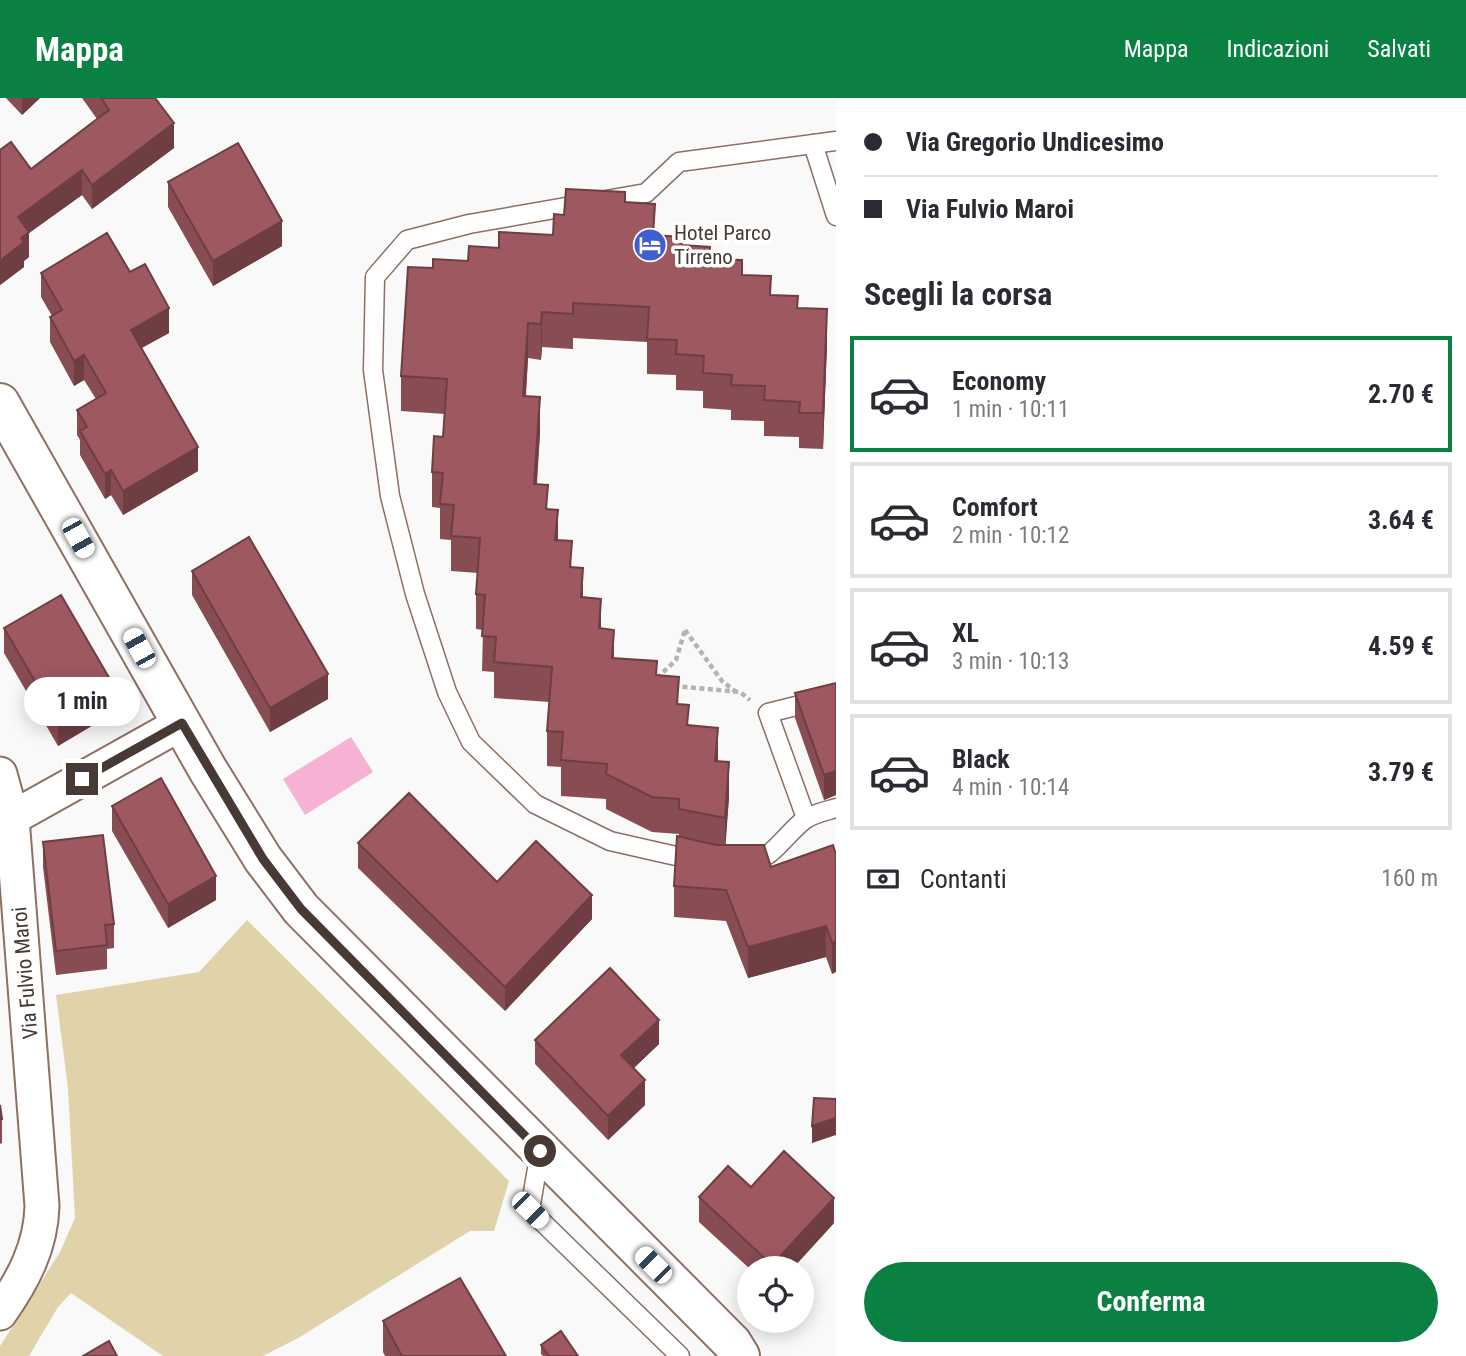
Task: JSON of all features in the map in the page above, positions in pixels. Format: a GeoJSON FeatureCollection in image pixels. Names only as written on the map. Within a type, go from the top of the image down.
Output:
{"type":"FeatureCollection","features":[{"type":"Feature","properties":{"kind":"street"},"geometry":{"type":"LineString","coordinates":[[0,403],[182,723],[263,859],[301,909],[741,1352]]}},
{"type":"Feature","properties":{"kind":"street"},"geometry":{"type":"LineString","coordinates":[[12,818],[182,723]]}},
{"type":"Feature","properties":{"kind":"street","name":"Via Fulvio Maroi"},"geometry":{"type":"LineString","coordinates":[[0,774],[12,818],[42,1206],[40,1231],[34,1253],[0,1313]]}},
{"type":"Feature","properties":{"kind":"lane"},"geometry":{"type":"LineString","coordinates":[[836,141],[679,162],[646,193],[469,224],[407,240],[375,277],[373,370],[390,496],[415,594],[447,692],[471,741],[534,804],[610,841],[723,864],[762,860],[806,818],[836,808]]}},
{"type":"Feature","properties":{"kind":"lane"},"geometry":{"type":"LineString","coordinates":[[813,144],[836,216]]}},
{"type":"Feature","properties":{"kind":"lane"},"geometry":{"type":"LineString","coordinates":[[806,818],[768,712],[836,696]]}},
{"type":"Feature","properties":{"kind":"lane"},"geometry":{"type":"LineString","coordinates":[[540,1151],[530,1210],[680,1356]]}},
{"type":"Feature","properties":{"kind":"path"},"geometry":{"type":"LineString","coordinates":[[659,685],[649,683],[676,660],[685,630],[722,681],[768,712]]}},
{"type":"Feature","properties":{"kind":"path"},"geometry":{"type":"LineString","coordinates":[[672,686],[736,692]]}},
{"type":"Feature","properties":{"kind":"shaded area"},"geometry":{"type":"Polygon","coordinates":[[[351,737],[373,772],[305,815],[283,779],[351,737]]]}},
{"type":"Feature","properties":{"kind":"shaded area"},"geometry":{"type":"Polygon","coordinates":[[[247,920],[509,1181],[494,1231],[470,1231],[300,1337],[263,1356],[163,1356],[71,1293],[58,1307],[29,1356],[0,1356],[0,1346],[60,1252],[75,1218],[68,1088],[56,995],[199,972],[247,920]]]}},
{"type":"Feature","properties":{"kind":"building"},"geometry":{"type":"Polygon","coordinates":[[[101,98],[155,98],[174,123],[92,185],[82,170],[18,217],[29,232],[21,238],[24,242],[0,261],[0,150],[11,142],[31,169],[109,110],[101,98]]]}},
{"type":"Feature","properties":{"kind":"building"},"geometry":{"type":"Polygon","coordinates":[[[238,143],[282,221],[213,261],[168,182],[238,143]]]}},
{"type":"Feature","properties":{"kind":"building"},"geometry":{"type":"Polygon","coordinates":[[[566,189],[625,192],[625,202],[655,204],[653,235],[682,237],[682,245],[710,247],[709,259],[742,260],[742,275],[771,276],[770,295],[798,296],[797,308],[827,309],[823,413],[799,413],[800,402],[764,400],[765,386],[731,385],[732,375],[703,373],[704,356],[676,354],[677,340],[647,339],[649,307],[573,303],[573,314],[542,312],[541,324],[528,323],[523,396],[540,397],[534,484],[548,485],[546,509],[558,510],[555,540],[572,541],[570,567],[583,568],[581,597],[601,599],[599,628],[614,630],[612,658],[657,661],[656,675],[679,677],[677,704],[689,705],[687,725],[718,728],[715,761],[729,762],[725,818],[679,809],[679,799],[652,797],[606,774],[607,764],[561,760],[563,732],[547,731],[552,667],[494,662],[496,637],[482,636],[485,595],[476,594],[480,538],[451,536],[454,505],[440,504],[443,473],[432,472],[434,436],[443,437],[447,379],[401,376],[408,267],[433,268],[433,259],[468,261],[469,246],[499,248],[499,232],[553,235],[554,214],[564,215],[566,189]]]}},
{"type":"Feature","properties":{"kind":"building"},"geometry":{"type":"Polygon","coordinates":[[[107,233],[130,272],[145,264],[169,308],[131,330],[198,447],[123,491],[111,470],[105,474],[80,431],[87,427],[77,410],[106,393],[84,355],[74,361],[50,317],[62,310],[41,273],[107,233]]]}},
{"type":"Feature","properties":{"kind":"building"},"geometry":{"type":"Polygon","coordinates":[[[249,537],[328,674],[270,708],[192,571],[249,537]]]}},
{"type":"Feature","properties":{"kind":"building"},"geometry":{"type":"Polygon","coordinates":[[[61,595],[115,688],[58,721],[4,628],[61,595]]]}},
{"type":"Feature","properties":{"kind":"building"},"geometry":{"type":"Polygon","coordinates":[[[836,683],[836,771],[824,775],[795,693],[836,683]]]}},
{"type":"Feature","properties":{"kind":"building"},"geometry":{"type":"Polygon","coordinates":[[[161,778],[216,876],[168,904],[112,806],[161,778]]]}},
{"type":"Feature","properties":{"kind":"building"},"geometry":{"type":"Polygon","coordinates":[[[409,793],[497,882],[536,841],[592,895],[505,987],[358,843],[409,793]]]}},
{"type":"Feature","properties":{"kind":"building"},"geometry":{"type":"Polygon","coordinates":[[[103,835],[114,924],[105,925],[107,945],[56,951],[43,842],[103,835]]]}},
{"type":"Feature","properties":{"kind":"building"},"geometry":{"type":"Polygon","coordinates":[[[677,836],[716,845],[764,845],[771,867],[833,845],[836,855],[836,941],[832,943],[826,926],[748,947],[726,890],[674,886],[677,836]]]}},
{"type":"Feature","properties":{"kind":"building"},"geometry":{"type":"Polygon","coordinates":[[[610,968],[659,1020],[621,1055],[645,1080],[608,1116],[535,1040],[610,968]]]}},
{"type":"Feature","properties":{"kind":"building"},"geometry":{"type":"Polygon","coordinates":[[[814,1098],[836,1099],[836,1118],[812,1126],[814,1098]]]}},
{"type":"Feature","properties":{"kind":"building"},"geometry":{"type":"Polygon","coordinates":[[[784,1151],[834,1198],[780,1256],[762,1256],[699,1197],[728,1166],[751,1187],[784,1151]]]}},
{"type":"Feature","properties":{"kind":"building"},"geometry":{"type":"Polygon","coordinates":[[[460,1278],[506,1356],[402,1356],[383,1321],[460,1278]]]}},
{"type":"Feature","properties":{"kind":"building"},"geometry":{"type":"Polygon","coordinates":[[[561,1331],[578,1356],[549,1356],[541,1345],[561,1331]]]}},
{"type":"Feature","properties":{"kind":"building"},"geometry":{"type":"Polygon","coordinates":[[[109,1341],[117,1356],[83,1356],[109,1341]]]}},
{"type":"Feature","properties":{"kind":"place","name":"Hotel Parco Tirreno"},"geometry":{"type":"Point","coordinates":[650,245]}},
{"type":"Feature","properties":{"kind":"route"},"geometry":{"type":"LineString","coordinates":[[82,779],[182,723],[263,859],[301,909],[540,1151]]}}]}
